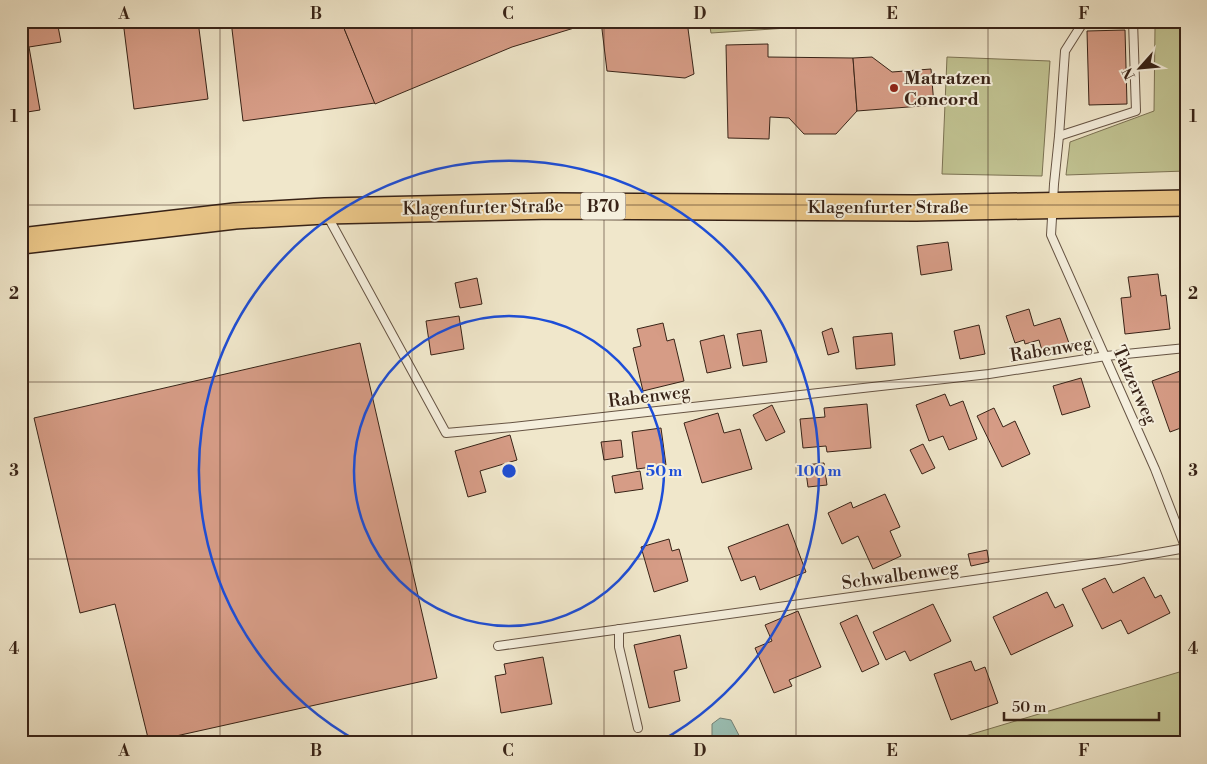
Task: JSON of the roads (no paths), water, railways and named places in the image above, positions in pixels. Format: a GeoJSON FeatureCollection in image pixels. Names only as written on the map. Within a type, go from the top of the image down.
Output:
{"type":"FeatureCollection","features":[{"type":"Feature","properties":{"kind":"main road","name":"Klagenfurter Straße"},"geometry":{"type":"LineString","coordinates":[[21,241],[235,216],[325,211],[553,206],[916,208],[1186,203]]}},
{"type":"Feature","properties":{"kind":"lane","name":"Tatzerweg"},"geometry":{"type":"LineString","coordinates":[[1084,21],[1064,51],[1051,235],[1156,470],[1186,549]]}},
{"type":"Feature","properties":{"kind":"lane"},"geometry":{"type":"LineString","coordinates":[[1059,136],[1136,111],[1133,21]]}},
{"type":"Feature","properties":{"kind":"lane","name":"Rabenweg"},"geometry":{"type":"LineString","coordinates":[[325,211],[446,432],[533,425],[980,375],[1106,356]]}},
{"type":"Feature","properties":{"kind":"lane"},"geometry":{"type":"LineString","coordinates":[[1106,356],[1186,348]]}},
{"type":"Feature","properties":{"kind":"lane","name":"Schwalbenweg"},"geometry":{"type":"LineString","coordinates":[[498,646],[1186,549]]}},
{"type":"Feature","properties":{"kind":"lane"},"geometry":{"type":"LineString","coordinates":[[619,629],[619,647],[638,728]]}},
{"type":"Feature","properties":{"kind":"water"},"geometry":{"type":"Polygon","coordinates":[[[720,718],[731,720],[743,743],[716,743],[712,737],[712,724],[720,718]]]}},
{"type":"Feature","properties":{"kind":"place","name":"Matratzen Concord"},"geometry":{"type":"Point","coordinates":[894,88]}}]}
